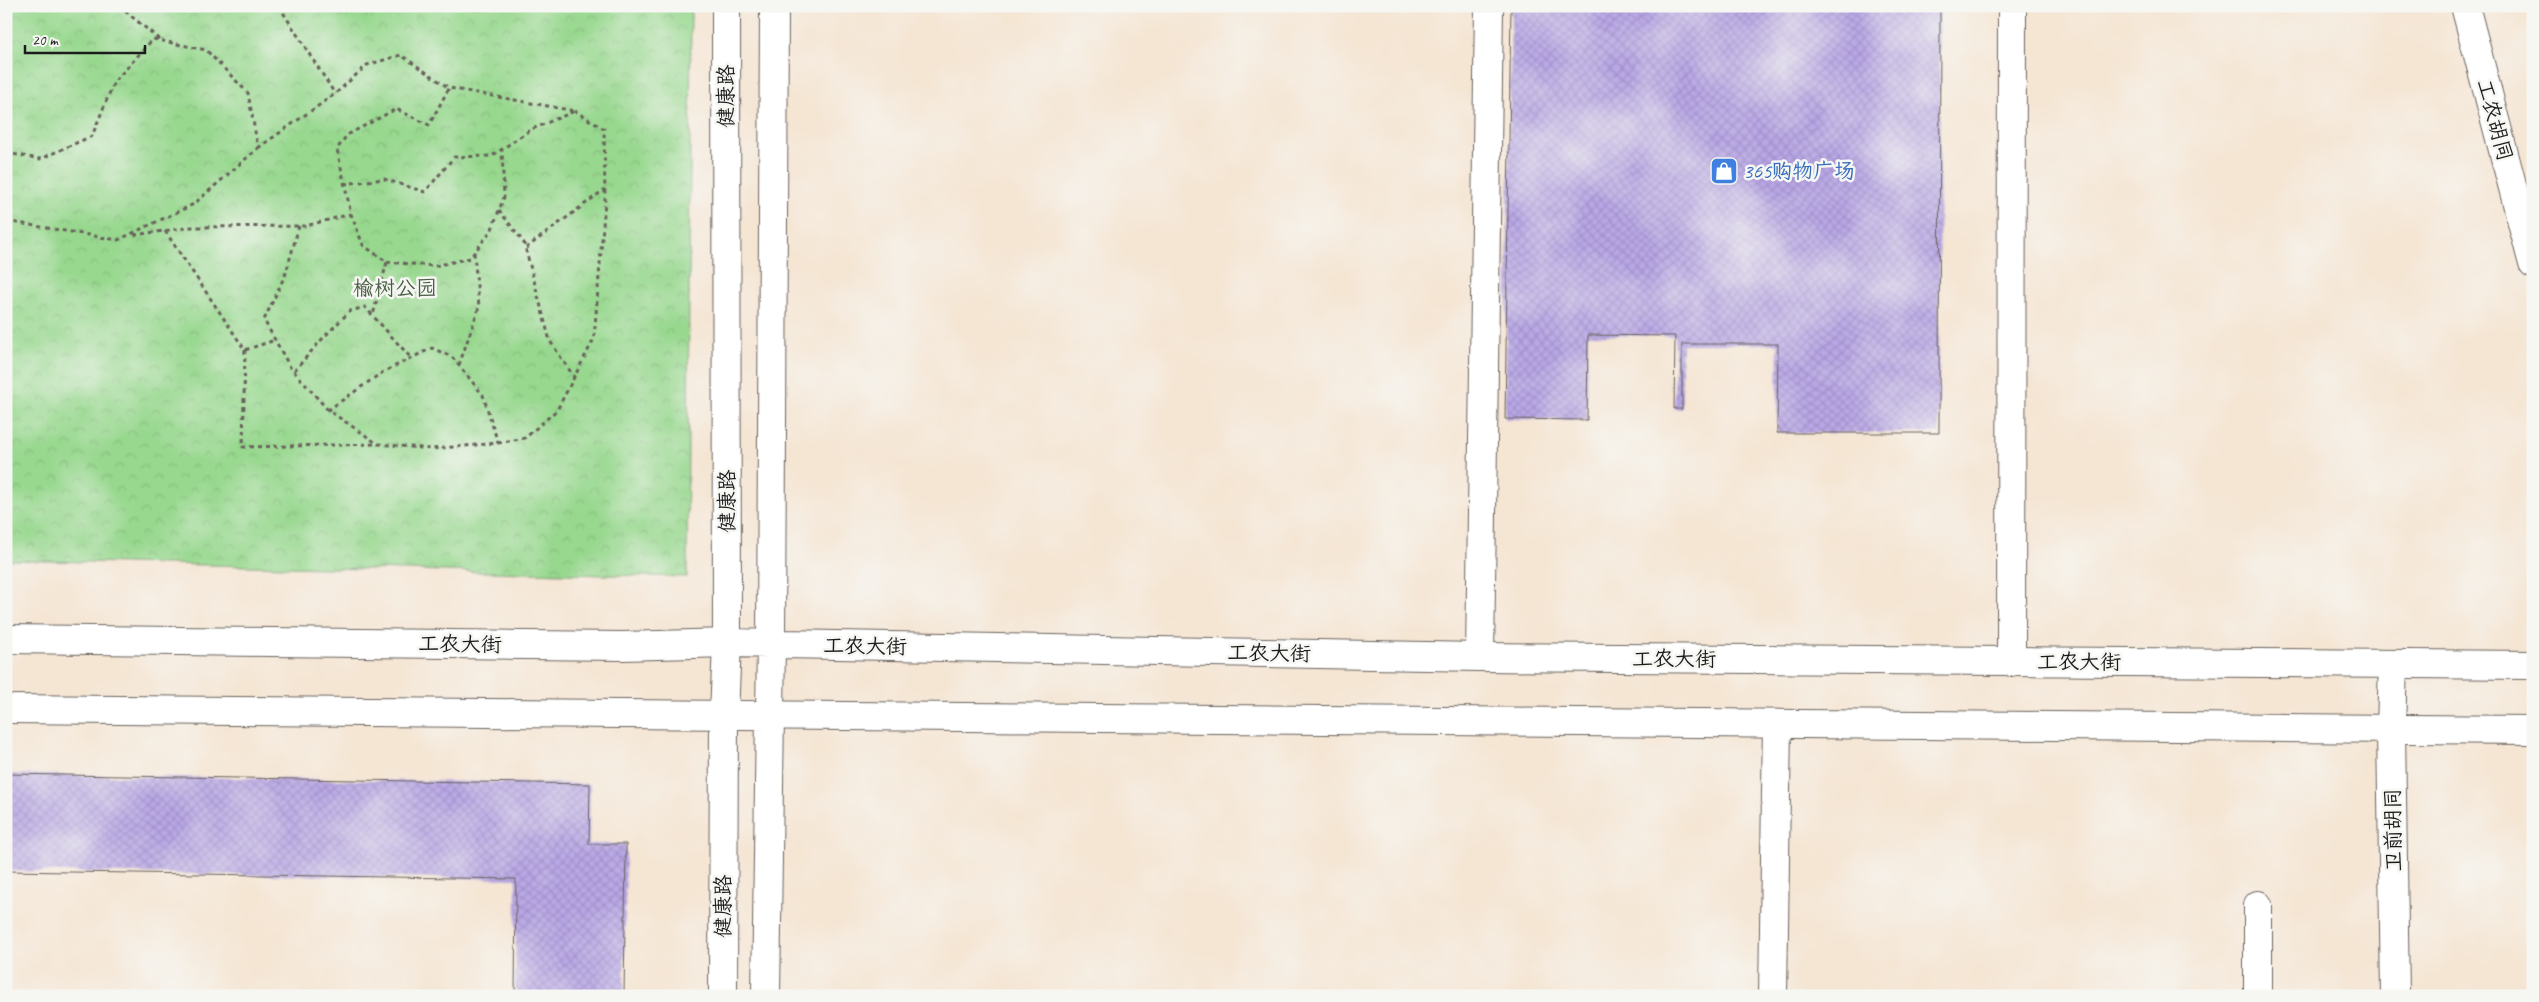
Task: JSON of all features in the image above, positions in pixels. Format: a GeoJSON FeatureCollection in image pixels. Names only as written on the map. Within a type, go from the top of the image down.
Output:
{"type":"FeatureCollection","features":[{"type":"Feature","properties":{"kind":"main road","name":"健康路"},"geometry":{"type":"LineString","coordinates":[[723,996],[724,715],[727,643],[726,6]]}},
{"type":"Feature","properties":{"kind":"main road","name":"健康路"},"geometry":{"type":"LineString","coordinates":[[766,996],[771,644],[774,6]]}},
{"type":"Feature","properties":{"kind":"main road"},"geometry":{"type":"LineString","coordinates":[[1480,657],[1489,6]]}},
{"type":"Feature","properties":{"kind":"main road"},"geometry":{"type":"LineString","coordinates":[[2011,662],[2012,6]]}},
{"type":"Feature","properties":{"kind":"main road","name":"工农胡同"},"geometry":{"type":"LineString","coordinates":[[2465,6],[2533,264]]}},
{"type":"Feature","properties":{"kind":"main road","name":"工农大街"},"geometry":{"type":"LineString","coordinates":[[6,639],[623,646],[727,643],[1480,657],[2533,665]]}},
{"type":"Feature","properties":{"kind":"main road","name":"卫前胡同"},"geometry":{"type":"LineString","coordinates":[[2393,664],[2391,729],[2395,996]]}},
{"type":"Feature","properties":{"kind":"main road"},"geometry":{"type":"LineString","coordinates":[[6,709],[2533,730]]}},
{"type":"Feature","properties":{"kind":"main road"},"geometry":{"type":"LineString","coordinates":[[1772,996],[1777,724]]}},
{"type":"Feature","properties":{"kind":"main road"},"geometry":{"type":"LineString","coordinates":[[2258,905],[2258,996]]}},
{"type":"Feature","properties":{"kind":"path"},"geometry":{"type":"LineString","coordinates":[[119,6],[159,40]]}},
{"type":"Feature","properties":{"kind":"path"},"geometry":{"type":"LineString","coordinates":[[279,6],[335,94]]}},
{"type":"Feature","properties":{"kind":"path"},"geometry":{"type":"LineString","coordinates":[[6,153],[40,159],[92,136],[114,82],[153,38],[206,50],[248,93],[258,148]]}},
{"type":"Feature","properties":{"kind":"path"},"geometry":{"type":"LineString","coordinates":[[6,221],[118,240],[130,236],[194,204],[258,148],[335,94],[367,65],[401,55],[449,88],[576,111],[604,129],[606,188],[594,339],[557,410],[525,438],[431,449],[378,444],[243,447],[245,350],[166,231]]}},
{"type":"Feature","properties":{"kind":"path"},"geometry":{"type":"LineString","coordinates":[[449,88],[429,125],[396,109],[347,135],[337,149],[351,214],[363,245],[388,262],[435,266],[470,258],[492,229],[504,197],[502,150]]}},
{"type":"Feature","properties":{"kind":"path"},"geometry":{"type":"LineString","coordinates":[[344,184],[384,179],[425,192],[454,157],[492,156],[530,130],[576,111]]}},
{"type":"Feature","properties":{"kind":"path"},"geometry":{"type":"LineString","coordinates":[[526,249],[606,188]]}},
{"type":"Feature","properties":{"kind":"path"},"geometry":{"type":"LineString","coordinates":[[499,209],[526,249],[550,340],[574,378]]}},
{"type":"Feature","properties":{"kind":"path"},"geometry":{"type":"LineString","coordinates":[[130,236],[192,228],[299,226],[351,214]]}},
{"type":"Feature","properties":{"kind":"path"},"geometry":{"type":"LineString","coordinates":[[299,226],[286,273],[264,320],[294,372],[328,410],[378,444]]}},
{"type":"Feature","properties":{"kind":"path"},"geometry":{"type":"LineString","coordinates":[[459,365],[479,307],[474,253]]}},
{"type":"Feature","properties":{"kind":"path"},"geometry":{"type":"LineString","coordinates":[[373,315],[388,262]]}},
{"type":"Feature","properties":{"kind":"path"},"geometry":{"type":"LineString","coordinates":[[294,372],[324,337],[350,312],[365,307],[411,358]]}},
{"type":"Feature","properties":{"kind":"path"},"geometry":{"type":"LineString","coordinates":[[245,350],[275,340]]}},
{"type":"Feature","properties":{"kind":"path"},"geometry":{"type":"LineString","coordinates":[[328,410],[383,372],[432,348],[452,357],[483,395],[498,442]]}},
{"type":"Feature","properties":{"kind":"green space","name":"榆树公园"},"geometry":{"type":"Polygon","coordinates":[[[6,6],[691,6],[687,577],[6,560],[6,6]]]}},
{"type":"Feature","properties":{"kind":"building","name":"365购物广场"},"geometry":{"type":"Polygon","coordinates":[[[1511,6],[1940,6],[1939,433],[1777,433],[1778,344],[1682,344],[1682,409],[1674,409],[1675,336],[1588,335],[1587,420],[1505,419],[1511,6]]]}},
{"type":"Feature","properties":{"kind":"building"},"geometry":{"type":"Polygon","coordinates":[[[6,774],[590,784],[589,844],[626,844],[624,996],[515,996],[516,879],[6,871],[6,774]]]}},
{"type":"Feature","properties":{"kind":"place","name":"365购物广场"},"geometry":{"type":"Point","coordinates":[1724,171]}}]}
